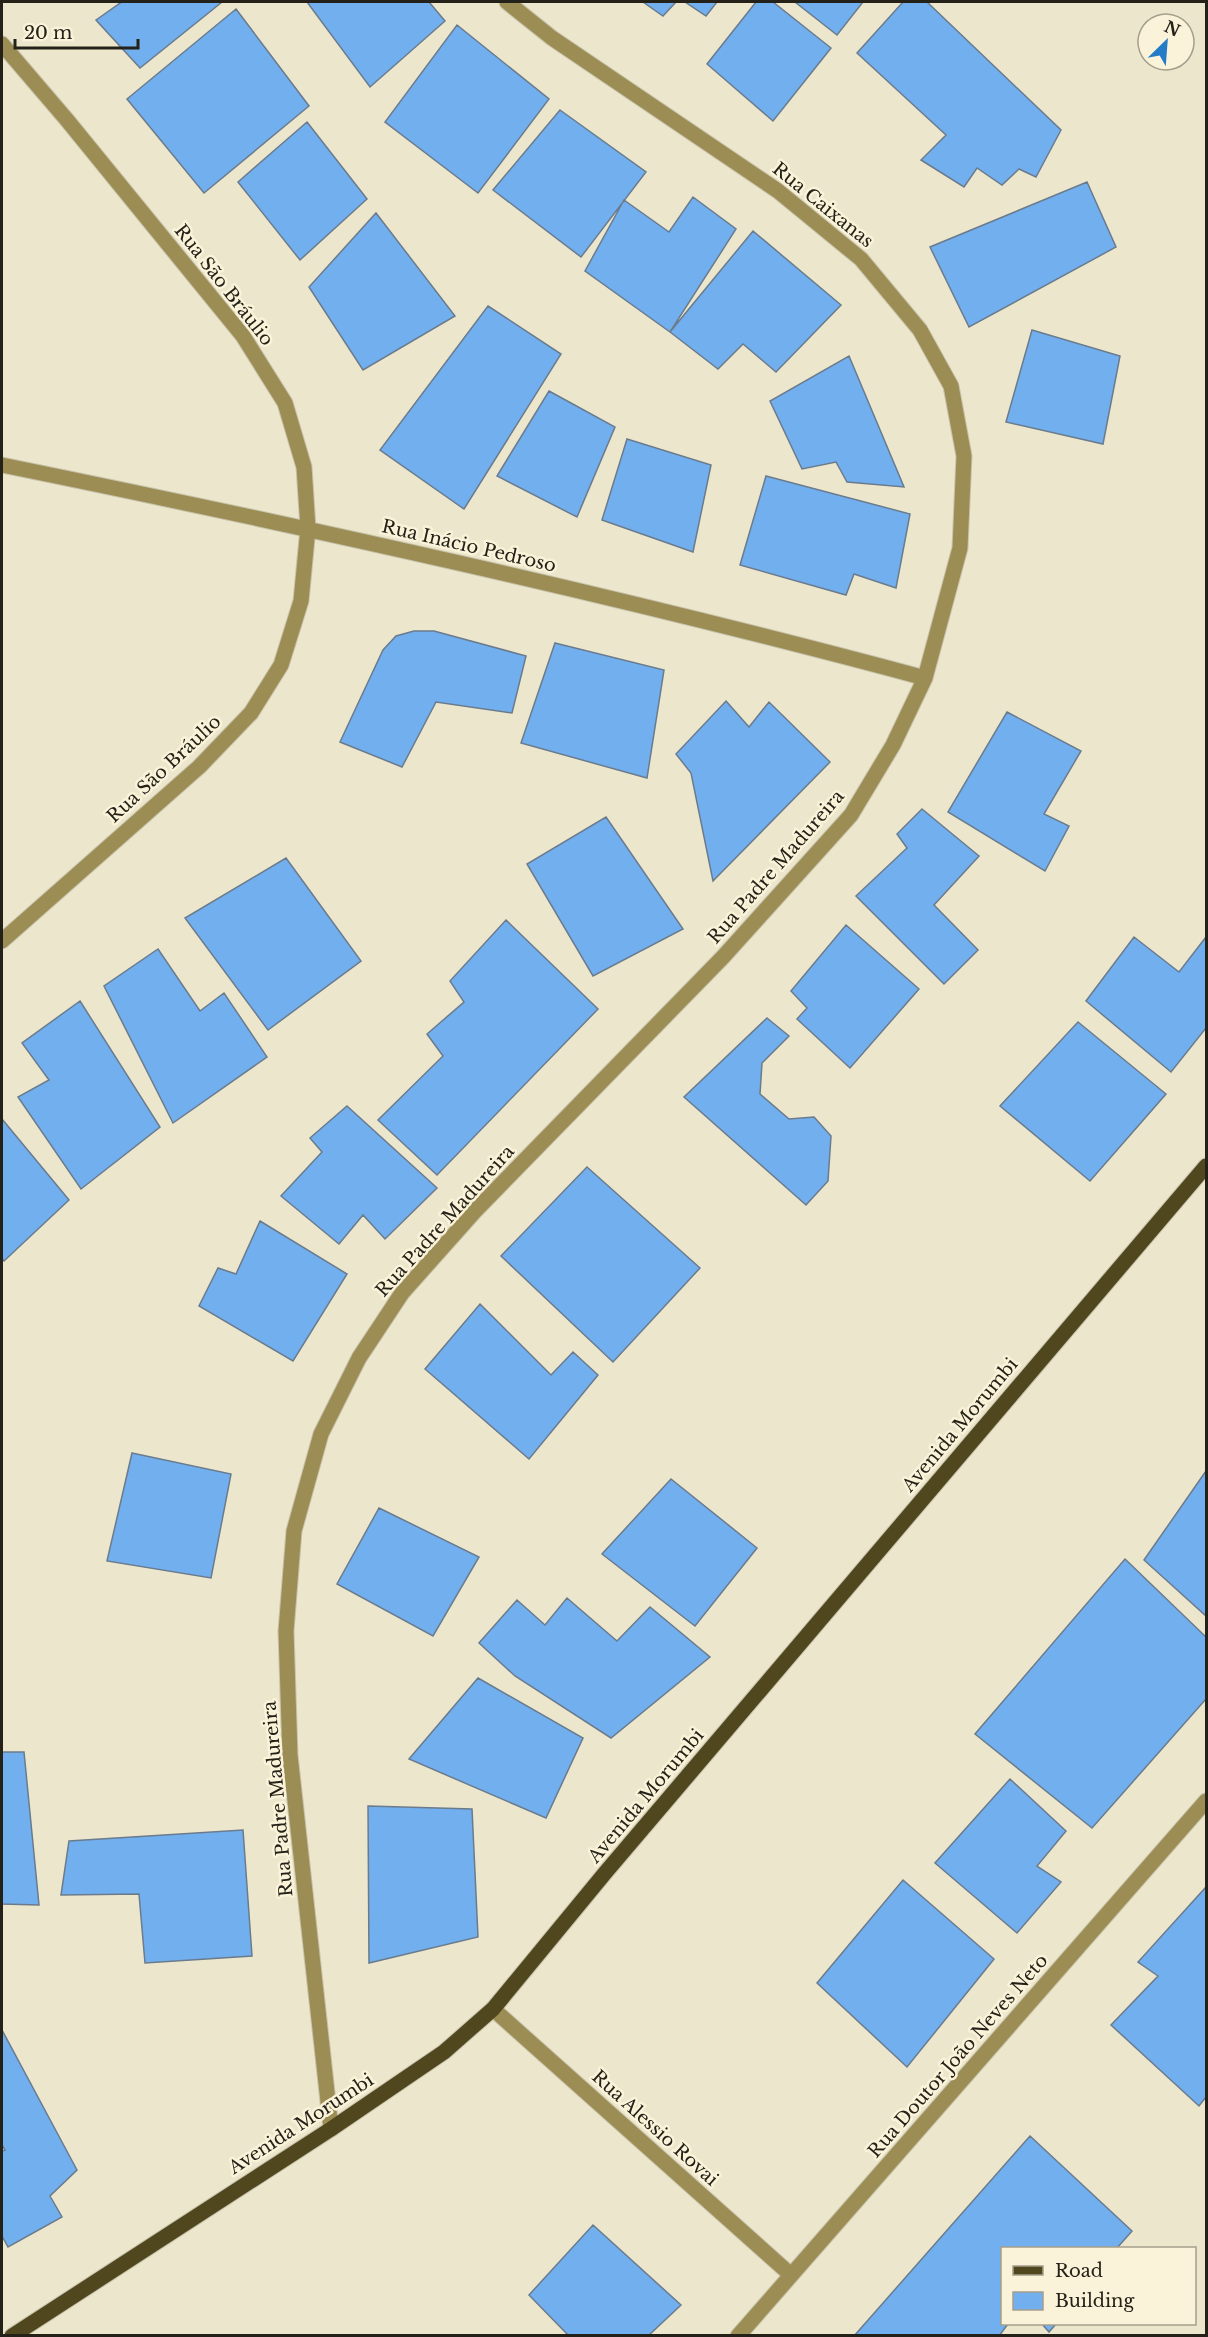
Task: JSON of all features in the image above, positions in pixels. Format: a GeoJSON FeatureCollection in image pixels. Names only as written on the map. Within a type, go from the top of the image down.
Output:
{"type":"FeatureCollection","features":[{"type":"Feature","properties":{"kind":"main road","name":"Avenida Morumbi"},"geometry":{"type":"LineString","coordinates":[[12,2336],[331,2129],[444,2052],[493,2010],[605,1873],[1206,1166]]}},
{"type":"Feature","properties":{"kind":"street","name":"Rua Caixanas"},"geometry":{"type":"LineString","coordinates":[[507,2],[552,38],[787,199],[861,258],[920,330],[951,386],[964,456],[960,548],[925,678]]}},
{"type":"Feature","properties":{"kind":"street","name":"Rua São Bráulio"},"geometry":{"type":"LineString","coordinates":[[2,44],[67,120],[249,345],[285,402],[304,467],[308,528],[298,612],[280,665],[250,713],[199,767],[2,941]]}},
{"type":"Feature","properties":{"kind":"street","name":"Rua Inácio Pedroso"},"geometry":{"type":"LineString","coordinates":[[2,465],[308,528],[807,646],[925,678]]}},
{"type":"Feature","properties":{"kind":"street","name":"Rua Padre Madureira"},"geometry":{"type":"LineString","coordinates":[[331,2129],[290,1755],[286,1631],[294,1531],[321,1434],[359,1358],[402,1293],[476,1211],[723,957],[851,815],[893,745],[925,678]]}},
{"type":"Feature","properties":{"kind":"street","name":"Rua Doutor João Neves Neto"},"geometry":{"type":"LineString","coordinates":[[738,2336],[1206,1801]]}},
{"type":"Feature","properties":{"kind":"street","name":"Rua Alessio Rovai"},"geometry":{"type":"LineString","coordinates":[[493,2010],[791,2275]]}},
{"type":"Feature","properties":{"kind":"building"},"geometry":{"type":"Polygon","coordinates":[[[118,2],[222,2],[140,68],[96,20],[120,3],[118,2]]]}},
{"type":"Feature","properties":{"kind":"building"},"geometry":{"type":"Polygon","coordinates":[[[307,2],[429,2],[445,21],[370,87],[307,2]]]}},
{"type":"Feature","properties":{"kind":"building"},"geometry":{"type":"Polygon","coordinates":[[[643,2],[676,2],[663,16],[643,2]]]}},
{"type":"Feature","properties":{"kind":"building"},"geometry":{"type":"Polygon","coordinates":[[[685,2],[717,2],[706,16],[685,2]]]}},
{"type":"Feature","properties":{"kind":"building"},"geometry":{"type":"Polygon","coordinates":[[[756,2],[773,2],[831,48],[773,121],[707,64],[756,2]]]}},
{"type":"Feature","properties":{"kind":"building"},"geometry":{"type":"Polygon","coordinates":[[[795,2],[863,2],[837,35],[795,2]]]}},
{"type":"Feature","properties":{"kind":"building"},"geometry":{"type":"Polygon","coordinates":[[[903,2],[927,2],[1061,130],[1036,177],[1019,169],[1002,185],[977,168],[964,187],[921,160],[946,135],[857,53],[903,2]]]}},
{"type":"Feature","properties":{"kind":"building"},"geometry":{"type":"Polygon","coordinates":[[[236,9],[309,106],[204,193],[127,99],[236,9]]]}},
{"type":"Feature","properties":{"kind":"building"},"geometry":{"type":"Polygon","coordinates":[[[457,25],[549,99],[478,193],[385,122],[457,25]]]}},
{"type":"Feature","properties":{"kind":"building"},"geometry":{"type":"Polygon","coordinates":[[[560,110],[646,172],[581,257],[493,190],[560,110]]]}},
{"type":"Feature","properties":{"kind":"building"},"geometry":{"type":"Polygon","coordinates":[[[307,122],[367,199],[300,260],[238,182],[307,122]]]}},
{"type":"Feature","properties":{"kind":"building"},"geometry":{"type":"Polygon","coordinates":[[[1087,182],[1116,247],[969,327],[930,247],[1087,182]]]}},
{"type":"Feature","properties":{"kind":"building"},"geometry":{"type":"Polygon","coordinates":[[[693,197],[736,229],[670,332],[585,271],[624,200],[669,232],[693,197]]]}},
{"type":"Feature","properties":{"kind":"building"},"geometry":{"type":"Polygon","coordinates":[[[376,213],[455,316],[363,370],[309,287],[376,213]]]}},
{"type":"Feature","properties":{"kind":"building"},"geometry":{"type":"Polygon","coordinates":[[[753,231],[841,305],[776,372],[743,344],[718,369],[670,332],[753,231]]]}},
{"type":"Feature","properties":{"kind":"building"},"geometry":{"type":"Polygon","coordinates":[[[488,306],[561,354],[464,509],[380,450],[488,306]]]}},
{"type":"Feature","properties":{"kind":"building"},"geometry":{"type":"Polygon","coordinates":[[[1032,330],[1120,356],[1103,444],[1006,422],[1032,330]]]}},
{"type":"Feature","properties":{"kind":"building"},"geometry":{"type":"Polygon","coordinates":[[[849,356],[904,487],[847,482],[836,462],[802,469],[770,401],[849,356]]]}},
{"type":"Feature","properties":{"kind":"building"},"geometry":{"type":"Polygon","coordinates":[[[549,391],[615,427],[577,517],[497,476],[549,391]]]}},
{"type":"Feature","properties":{"kind":"building"},"geometry":{"type":"Polygon","coordinates":[[[627,439],[711,465],[693,552],[602,520],[627,439]]]}},
{"type":"Feature","properties":{"kind":"building"},"geometry":{"type":"Polygon","coordinates":[[[766,476],[910,514],[896,588],[854,574],[846,595],[740,565],[766,476]]]}},
{"type":"Feature","properties":{"kind":"building"},"geometry":{"type":"Polygon","coordinates":[[[414,631],[434,631],[526,656],[512,713],[436,702],[402,767],[340,742],[383,650],[396,636],[414,631]]]}},
{"type":"Feature","properties":{"kind":"building"},"geometry":{"type":"Polygon","coordinates":[[[555,643],[664,670],[647,778],[521,743],[555,643]]]}},
{"type":"Feature","properties":{"kind":"building"},"geometry":{"type":"Polygon","coordinates":[[[726,701],[749,727],[769,702],[830,762],[713,881],[691,773],[676,754],[726,701]]]}},
{"type":"Feature","properties":{"kind":"building"},"geometry":{"type":"Polygon","coordinates":[[[1007,712],[1081,751],[1044,814],[1069,826],[1045,871],[948,812],[1007,712]]]}},
{"type":"Feature","properties":{"kind":"building"},"geometry":{"type":"Polygon","coordinates":[[[922,809],[979,856],[934,905],[978,950],[944,984],[856,896],[907,848],[897,834],[922,809]]]}},
{"type":"Feature","properties":{"kind":"building"},"geometry":{"type":"Polygon","coordinates":[[[606,817],[683,929],[593,976],[527,864],[606,817]]]}},
{"type":"Feature","properties":{"kind":"building"},"geometry":{"type":"Polygon","coordinates":[[[286,858],[361,961],[268,1030],[185,918],[286,858]]]}},
{"type":"Feature","properties":{"kind":"building"},"geometry":{"type":"Polygon","coordinates":[[[506,920],[598,1009],[437,1175],[378,1120],[443,1056],[427,1034],[464,1002],[450,981],[506,920]]]}},
{"type":"Feature","properties":{"kind":"building"},"geometry":{"type":"Polygon","coordinates":[[[846,925],[919,989],[850,1068],[797,1019],[807,1008],[791,991],[846,925]]]}},
{"type":"Feature","properties":{"kind":"building"},"geometry":{"type":"Polygon","coordinates":[[[1134,937],[1179,972],[1206,937],[1206,1028],[1171,1072],[1086,1001],[1134,937]]]}},
{"type":"Feature","properties":{"kind":"building"},"geometry":{"type":"Polygon","coordinates":[[[158,949],[200,1011],[224,993],[267,1057],[173,1123],[104,986],[158,949]]]}},
{"type":"Feature","properties":{"kind":"building"},"geometry":{"type":"Polygon","coordinates":[[[80,1001],[160,1127],[81,1189],[18,1097],[49,1080],[22,1043],[80,1001]]]}},
{"type":"Feature","properties":{"kind":"building"},"geometry":{"type":"Polygon","coordinates":[[[767,1018],[789,1036],[762,1063],[760,1094],[789,1119],[814,1117],[831,1136],[828,1181],[806,1205],[684,1097],[767,1018]]]}},
{"type":"Feature","properties":{"kind":"building"},"geometry":{"type":"Polygon","coordinates":[[[1078,1022],[1166,1094],[1090,1181],[1000,1106],[1078,1022]]]}},
{"type":"Feature","properties":{"kind":"building"},"geometry":{"type":"Polygon","coordinates":[[[347,1106],[437,1188],[385,1239],[363,1215],[339,1244],[281,1196],[322,1152],[310,1138],[347,1106]]]}},
{"type":"Feature","properties":{"kind":"building"},"geometry":{"type":"Polygon","coordinates":[[[2,1119],[69,1200],[4,1261],[2,1259],[2,1119]]]}},
{"type":"Feature","properties":{"kind":"building"},"geometry":{"type":"Polygon","coordinates":[[[587,1167],[700,1268],[613,1362],[501,1256],[587,1167]]]}},
{"type":"Feature","properties":{"kind":"building"},"geometry":{"type":"Polygon","coordinates":[[[260,1221],[347,1274],[293,1361],[199,1306],[218,1268],[236,1274],[260,1221]]]}},
{"type":"Feature","properties":{"kind":"building"},"geometry":{"type":"Polygon","coordinates":[[[480,1304],[551,1375],[573,1352],[598,1375],[529,1459],[425,1369],[480,1304]]]}},
{"type":"Feature","properties":{"kind":"building"},"geometry":{"type":"Polygon","coordinates":[[[132,1453],[231,1474],[211,1578],[107,1561],[132,1453]]]}},
{"type":"Feature","properties":{"kind":"building"},"geometry":{"type":"Polygon","coordinates":[[[1206,1471],[1206,1616],[1144,1560],[1206,1471]]]}},
{"type":"Feature","properties":{"kind":"building"},"geometry":{"type":"Polygon","coordinates":[[[671,1479],[757,1548],[695,1626],[602,1554],[671,1479]]]}},
{"type":"Feature","properties":{"kind":"building"},"geometry":{"type":"Polygon","coordinates":[[[379,1508],[479,1557],[433,1636],[337,1584],[379,1508]]]}},
{"type":"Feature","properties":{"kind":"building"},"geometry":{"type":"Polygon","coordinates":[[[1125,1559],[1206,1637],[1206,1699],[1092,1828],[975,1734],[1125,1559]]]}},
{"type":"Feature","properties":{"kind":"building"},"geometry":{"type":"Polygon","coordinates":[[[567,1598],[617,1641],[650,1607],[710,1657],[611,1738],[515,1676],[479,1643],[517,1600],[545,1625],[567,1598]]]}},
{"type":"Feature","properties":{"kind":"building"},"geometry":{"type":"Polygon","coordinates":[[[478,1678],[583,1738],[546,1818],[409,1759],[478,1678]]]}},
{"type":"Feature","properties":{"kind":"building"},"geometry":{"type":"Polygon","coordinates":[[[2,1752],[24,1752],[39,1905],[2,1904],[2,1752]]]}},
{"type":"Feature","properties":{"kind":"building"},"geometry":{"type":"Polygon","coordinates":[[[1010,1779],[1066,1831],[1037,1866],[1061,1882],[1017,1933],[935,1863],[1010,1779]]]}},
{"type":"Feature","properties":{"kind":"building"},"geometry":{"type":"Polygon","coordinates":[[[368,1806],[472,1809],[478,1937],[369,1963],[368,1806]]]}},
{"type":"Feature","properties":{"kind":"building"},"geometry":{"type":"Polygon","coordinates":[[[243,1830],[252,1956],[145,1963],[139,1894],[61,1895],[69,1841],[243,1830]]]}},
{"type":"Feature","properties":{"kind":"building"},"geometry":{"type":"Polygon","coordinates":[[[903,1880],[994,1959],[907,2067],[817,1983],[903,1880]]]}},
{"type":"Feature","properties":{"kind":"building"},"geometry":{"type":"Polygon","coordinates":[[[1206,1887],[1206,2097],[1199,2106],[1111,2025],[1158,1976],[1138,1962],[1206,1887]]]}},
{"type":"Feature","properties":{"kind":"building"},"geometry":{"type":"Polygon","coordinates":[[[2,2030],[77,2170],[50,2196],[62,2217],[8,2247],[2,2236],[2,2151],[5,2150],[2,2145],[2,2030]]]}},
{"type":"Feature","properties":{"kind":"building"},"geometry":{"type":"Polygon","coordinates":[[[1030,2136],[1132,2231],[1118,2247],[1001,2247],[1001,2325],[1007,2325],[999,2336],[854,2336],[1030,2136]]]}},
{"type":"Feature","properties":{"kind":"building"},"geometry":{"type":"Polygon","coordinates":[[[593,2225],[681,2305],[648,2336],[569,2336],[529,2295],[593,2225]]]}},
{"type":"Feature","properties":{"kind":"building"},"geometry":{"type":"Polygon","coordinates":[[[1043,2325],[1055,2325],[1049,2332],[1043,2325]]]}}]}
